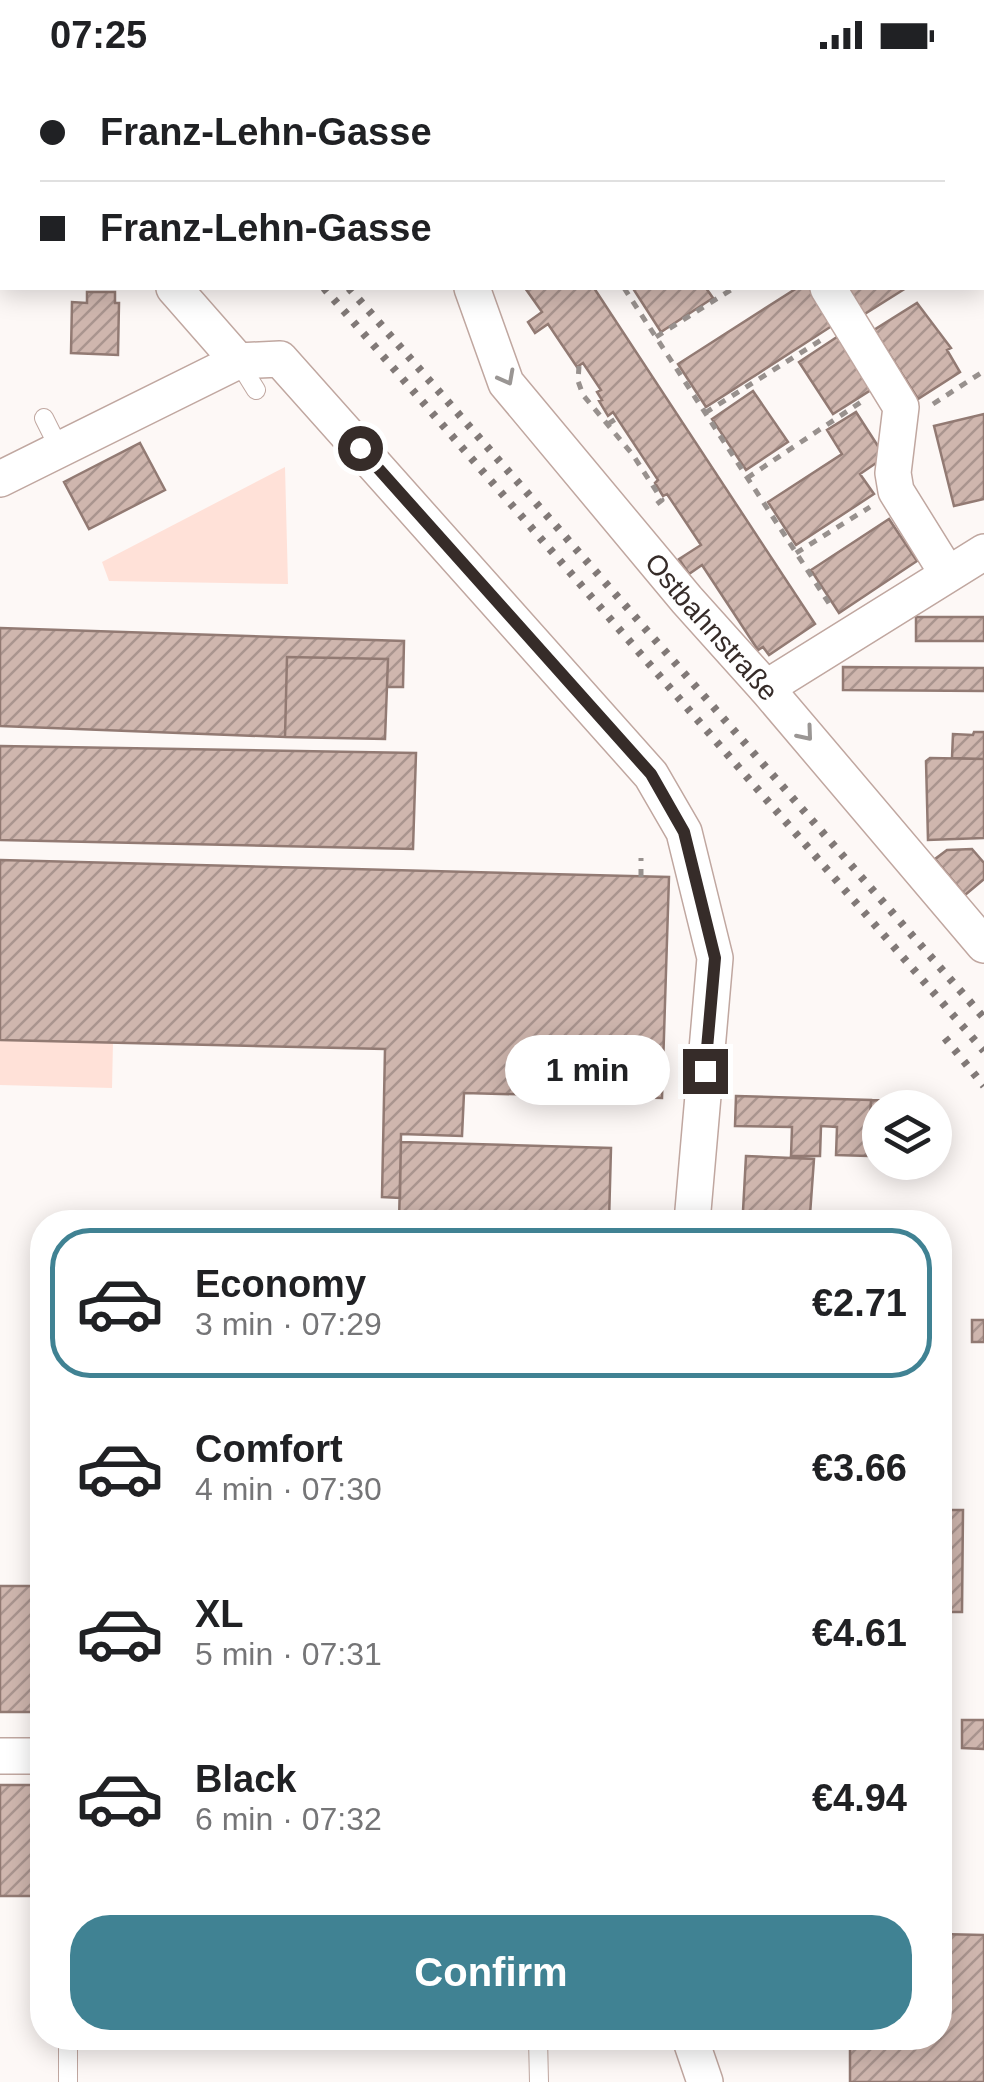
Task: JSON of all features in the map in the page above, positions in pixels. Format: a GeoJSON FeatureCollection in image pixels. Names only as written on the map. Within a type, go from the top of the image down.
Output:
{"type":"FeatureCollection","features":[{"type":"Feature","properties":{"kind":"street"},"geometry":{"type":"LineString","coordinates":[[176,290],[247,376]]}},
{"type":"Feature","properties":{"kind":"street","name":"Ostbahnstraße"},"geometry":{"type":"LineString","coordinates":[[473,290],[506,383],[984,946]]}},
{"type":"Feature","properties":{"kind":"street"},"geometry":{"type":"LineString","coordinates":[[829,290],[901,406],[894,464],[896,491],[947,573]]}},
{"type":"Feature","properties":{"kind":"street"},"geometry":{"type":"LineString","coordinates":[[0,479],[52,433],[247,376],[280,359],[651,774],[684,832],[715,958],[693,1210]]}},
{"type":"Feature","properties":{"kind":"street"},"geometry":{"type":"LineString","coordinates":[[766,688],[984,552]]}},
{"type":"Feature","properties":{"kind":"street"},"geometry":{"type":"LineString","coordinates":[[0,1756],[30,1756]]}},
{"type":"Feature","properties":{"kind":"street"},"geometry":{"type":"LineString","coordinates":[[694,2050],[705,2082]]}},
{"type":"Feature","properties":{"kind":"lane"},"geometry":{"type":"LineString","coordinates":[[68,2050],[68,2082]]}},
{"type":"Feature","properties":{"kind":"lane"},"geometry":{"type":"LineString","coordinates":[[538,2050],[538,2082]]}},
{"type":"Feature","properties":{"kind":"path"},"geometry":{"type":"LineString","coordinates":[[625,290],[849,635]]}},
{"type":"Feature","properties":{"kind":"path"},"geometry":{"type":"LineString","coordinates":[[656,337],[731,290]]}},
{"type":"Feature","properties":{"kind":"path"},"geometry":{"type":"LineString","coordinates":[[706,414],[850,322]]}},
{"type":"Feature","properties":{"kind":"path"},"geometry":{"type":"LineString","coordinates":[[579,366],[578,382],[584,395],[666,498],[625,526]]}},
{"type":"Feature","properties":{"kind":"path"},"geometry":{"type":"LineString","coordinates":[[901,425],[984,371]]}},
{"type":"Feature","properties":{"kind":"path"},"geometry":{"type":"LineString","coordinates":[[748,478],[888,384]]}},
{"type":"Feature","properties":{"kind":"path"},"geometry":{"type":"LineString","coordinates":[[608,424],[617,418]]}},
{"type":"Feature","properties":{"kind":"path"},"geometry":{"type":"LineString","coordinates":[[796,553],[896,491]]}},
{"type":"Feature","properties":{"kind":"path"},"geometry":{"type":"LineString","coordinates":[[641,858],[641,877]]}},
{"type":"Feature","properties":{"kind":"shaded area"},"geometry":{"type":"Polygon","coordinates":[[[285,467],[288,584],[109,581],[102,562],[285,467]]]}},
{"type":"Feature","properties":{"kind":"shaded area"},"geometry":{"type":"Polygon","coordinates":[[[0,1040],[113,1042],[112,1088],[0,1085],[0,1040]]]}},
{"type":"Feature","properties":{"kind":"building"},"geometry":{"type":"Polygon","coordinates":[[[526,290],[595,290],[815,624],[769,655],[763,647],[758,650],[702,565],[689,574],[679,559],[701,545],[667,494],[663,496],[655,483],[658,480],[613,412],[608,416],[599,401],[602,400],[597,392],[601,390],[583,363],[577,367],[548,324],[535,333],[528,322],[542,312],[526,290]]]}},
{"type":"Feature","properties":{"kind":"building"},"geometry":{"type":"Polygon","coordinates":[[[634,290],[707,290],[713,298],[661,332],[634,290]]]}},
{"type":"Feature","properties":{"kind":"building"},"geometry":{"type":"Polygon","coordinates":[[[794,290],[812,290],[835,324],[706,407],[678,364],[794,290]]]}},
{"type":"Feature","properties":{"kind":"building"},"geometry":{"type":"Polygon","coordinates":[[[846,290],[903,290],[863,315],[846,290]]]}},
{"type":"Feature","properties":{"kind":"building"},"geometry":{"type":"Polygon","coordinates":[[[87,292],[115,292],[115,303],[119,303],[118,355],[71,353],[72,302],[87,303],[87,292]]]}},
{"type":"Feature","properties":{"kind":"building"},"geometry":{"type":"Polygon","coordinates":[[[917,303],[951,348],[947,350],[960,372],[918,399],[874,330],[917,303]]]}},
{"type":"Feature","properties":{"kind":"building"},"geometry":{"type":"Polygon","coordinates":[[[840,335],[874,388],[833,414],[799,362],[840,335]]]}},
{"type":"Feature","properties":{"kind":"building"},"geometry":{"type":"Polygon","coordinates":[[[753,391],[788,442],[746,470],[712,419],[753,391]]]}},
{"type":"Feature","properties":{"kind":"building"},"geometry":{"type":"Polygon","coordinates":[[[856,412],[885,457],[860,474],[874,494],[796,545],[768,502],[842,454],[827,430],[856,412]]]}},
{"type":"Feature","properties":{"kind":"building"},"geometry":{"type":"Polygon","coordinates":[[[984,414],[984,499],[954,506],[934,426],[984,414]]]}},
{"type":"Feature","properties":{"kind":"building"},"geometry":{"type":"Polygon","coordinates":[[[140,443],[165,490],[89,529],[64,482],[140,443]]]}},
{"type":"Feature","properties":{"kind":"building"},"geometry":{"type":"Polygon","coordinates":[[[889,519],[917,561],[839,613],[811,570],[889,519]]]}},
{"type":"Feature","properties":{"kind":"building"},"geometry":{"type":"Polygon","coordinates":[[[916,617],[984,617],[984,641],[916,641],[916,617]]]}},
{"type":"Feature","properties":{"kind":"building"},"geometry":{"type":"Polygon","coordinates":[[[0,628],[404,641],[403,687],[387,687],[388,659],[287,657],[285,737],[0,726],[0,628]]]}},
{"type":"Feature","properties":{"kind":"building"},"geometry":{"type":"Polygon","coordinates":[[[287,657],[388,659],[385,739],[285,737],[287,657]]]}},
{"type":"Feature","properties":{"kind":"building"},"geometry":{"type":"Polygon","coordinates":[[[843,667],[984,668],[984,691],[843,690],[843,667]]]}},
{"type":"Feature","properties":{"kind":"building"},"geometry":{"type":"Polygon","coordinates":[[[984,732],[984,759],[952,758],[953,734],[984,732]]]}},
{"type":"Feature","properties":{"kind":"building"},"geometry":{"type":"Polygon","coordinates":[[[0,746],[416,753],[413,849],[0,840],[0,746]]]}},
{"type":"Feature","properties":{"kind":"building"},"geometry":{"type":"Polygon","coordinates":[[[984,759],[984,838],[928,840],[926,761],[984,759]]]}},
{"type":"Feature","properties":{"kind":"building"},"geometry":{"type":"Polygon","coordinates":[[[972,849],[984,863],[984,879],[965,895],[935,859],[947,850],[972,849]]]}},
{"type":"Feature","properties":{"kind":"building"},"geometry":{"type":"Polygon","coordinates":[[[0,860],[669,877],[662,1098],[464,1093],[462,1136],[401,1134],[400,1198],[382,1197],[385,1049],[0,1040],[0,860]]]}},
{"type":"Feature","properties":{"kind":"building"},"geometry":{"type":"Polygon","coordinates":[[[736,1096],[862,1100],[862,1156],[836,1155],[837,1127],[821,1126],[820,1156],[791,1156],[792,1127],[735,1126],[736,1096]]]}},
{"type":"Feature","properties":{"kind":"building"},"geometry":{"type":"Polygon","coordinates":[[[401,1142],[611,1148],[609,1210],[399,1210],[401,1142]]]}},
{"type":"Feature","properties":{"kind":"building"},"geometry":{"type":"Polygon","coordinates":[[[746,1156],[814,1159],[810,1210],[743,1210],[746,1156]]]}},
{"type":"Feature","properties":{"kind":"building"},"geometry":{"type":"Polygon","coordinates":[[[972,1320],[984,1320],[984,1342],[972,1342],[972,1320]]]}},
{"type":"Feature","properties":{"kind":"building"},"geometry":{"type":"Polygon","coordinates":[[[952,1510],[963,1510],[962,1612],[952,1612],[952,1510]]]}},
{"type":"Feature","properties":{"kind":"building"},"geometry":{"type":"Polygon","coordinates":[[[0,1586],[30,1586],[30,1712],[0,1712],[0,1586]]]}},
{"type":"Feature","properties":{"kind":"building"},"geometry":{"type":"Polygon","coordinates":[[[962,1720],[984,1720],[984,1749],[962,1748],[962,1720]]]}},
{"type":"Feature","properties":{"kind":"building"},"geometry":{"type":"Polygon","coordinates":[[[0,1785],[30,1785],[30,1896],[0,1896],[0,1785]]]}},
{"type":"Feature","properties":{"kind":"building"},"geometry":{"type":"Polygon","coordinates":[[[952,1934],[984,1935],[984,2082],[850,2082],[850,2050],[952,2050],[952,1934]]]}},
{"type":"Feature","properties":{"kind":"railway"},"geometry":{"type":"LineString","coordinates":[[326,290],[984,1051]]}},
{"type":"Feature","properties":{"kind":"railway"},"geometry":{"type":"LineString","coordinates":[[351,290],[984,1018]]}},
{"type":"Feature","properties":{"kind":"railway"},"geometry":{"type":"LineString","coordinates":[[945,1038],[984,1086]]}},
{"type":"Feature","properties":{"kind":"route"},"geometry":{"type":"LineString","coordinates":[[360,448],[651,774],[684,832],[715,958],[705,1071]]}}]}
